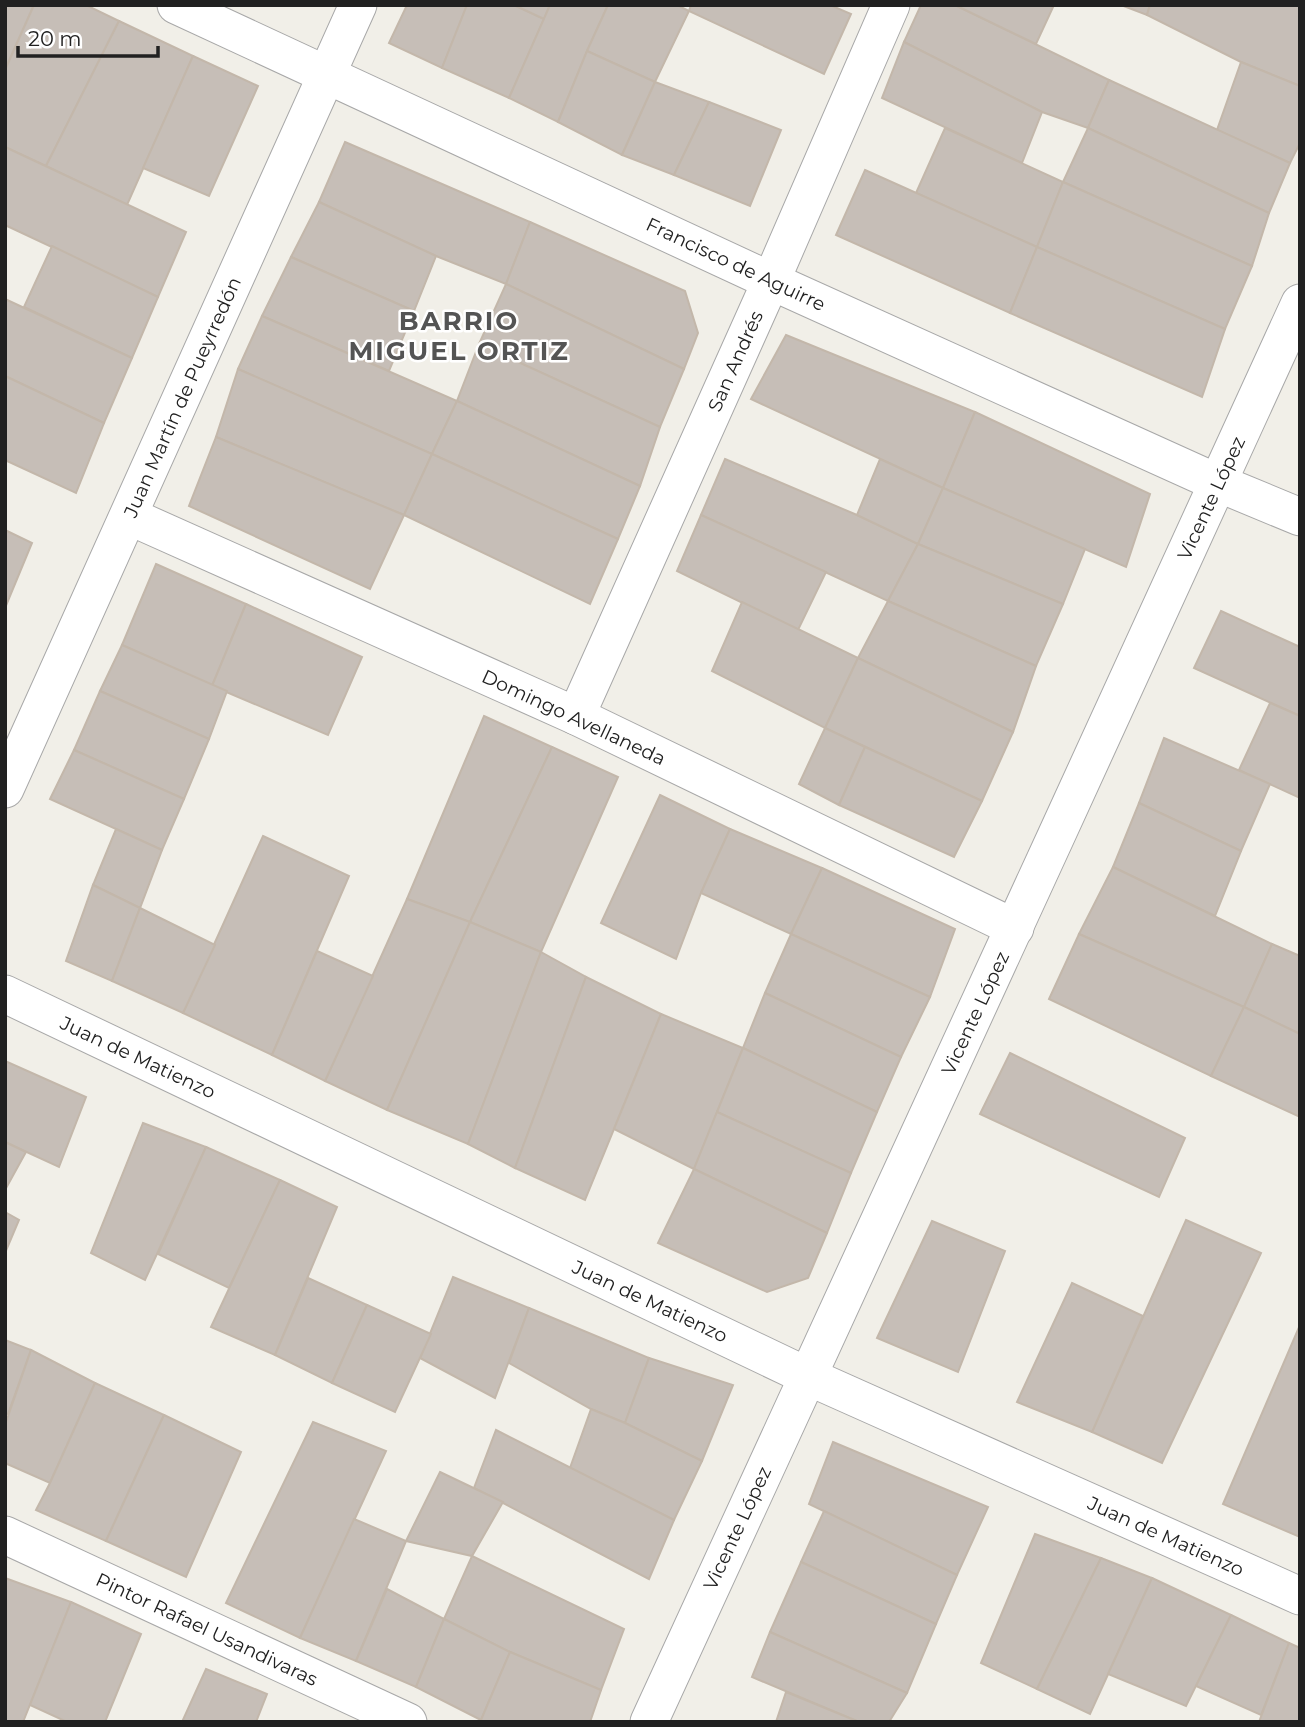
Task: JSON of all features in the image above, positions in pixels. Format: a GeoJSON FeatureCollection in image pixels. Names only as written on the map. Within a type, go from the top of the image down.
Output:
{"type":"FeatureCollection","features":[{"type":"Feature","properties":{"kind":"street","name":"Francisco de Aguirre"},"geometry":{"type":"LineString","coordinates":[[176,5],[771,281],[1300,517]]}},
{"type":"Feature","properties":{"kind":"street","name":"Juan Martín de Pueyrredón"},"geometry":{"type":"LineString","coordinates":[[5,789],[358,5]]}},
{"type":"Feature","properties":{"kind":"street","name":"San Andrés"},"geometry":{"type":"LineString","coordinates":[[576,716],[891,5]]}},
{"type":"Feature","properties":{"kind":"street","name":"Vicente López"},"geometry":{"type":"LineString","coordinates":[[649,1722],[1300,303]]}},
{"type":"Feature","properties":{"kind":"street","name":"Domingo Avellaneda"},"geometry":{"type":"LineString","coordinates":[[129,516],[576,716],[1015,928]]}},
{"type":"Feature","properties":{"kind":"street","name":"Juan de Matienzo"},"geometry":{"type":"LineString","coordinates":[[5,993],[807,1376],[1300,1596]]}},
{"type":"Feature","properties":{"kind":"street","name":"Pintor Rafael Usandivaras"},"geometry":{"type":"LineString","coordinates":[[5,1535],[408,1722]]}},
{"type":"Feature","properties":{"kind":"building"},"geometry":{"type":"Polygon","coordinates":[[[5,5],[34,5],[5,70],[5,5]]]}},
{"type":"Feature","properties":{"kind":"building"},"geometry":{"type":"Polygon","coordinates":[[[34,5],[86,5],[119,21],[46,166],[5,147],[5,70],[34,5]]]}},
{"type":"Feature","properties":{"kind":"building"},"geometry":{"type":"Polygon","coordinates":[[[407,5],[467,5],[442,68],[389,43],[407,5]]]}},
{"type":"Feature","properties":{"kind":"building"},"geometry":{"type":"Polygon","coordinates":[[[467,5],[514,5],[544,19],[509,98],[442,68],[467,5]]]}},
{"type":"Feature","properties":{"kind":"building"},"geometry":{"type":"Polygon","coordinates":[[[514,5],[550,5],[544,19],[514,5]]]}},
{"type":"Feature","properties":{"kind":"building"},"geometry":{"type":"Polygon","coordinates":[[[550,5],[608,5],[558,122],[509,98],[550,5]]]}},
{"type":"Feature","properties":{"kind":"building"},"geometry":{"type":"Polygon","coordinates":[[[608,5],[677,5],[689,11],[655,82],[587,51],[608,5]]]}},
{"type":"Feature","properties":{"kind":"building"},"geometry":{"type":"Polygon","coordinates":[[[691,5],[830,5],[851,14],[824,74],[689,11],[691,5]]]}},
{"type":"Feature","properties":{"kind":"building"},"geometry":{"type":"Polygon","coordinates":[[[921,5],[955,5],[1109,80],[1088,128],[1042,112],[904,42],[921,5]]]}},
{"type":"Feature","properties":{"kind":"building"},"geometry":{"type":"Polygon","coordinates":[[[955,5],[1054,5],[1036,44],[955,5]]]}},
{"type":"Feature","properties":{"kind":"building"},"geometry":{"type":"Polygon","coordinates":[[[1121,5],[1150,5],[1147,15],[1121,5]]]}},
{"type":"Feature","properties":{"kind":"building"},"geometry":{"type":"Polygon","coordinates":[[[1150,5],[1300,5],[1300,86],[1241,62],[1147,15],[1150,5]]]}},
{"type":"Feature","properties":{"kind":"building"},"geometry":{"type":"Polygon","coordinates":[[[119,21],[193,56],[127,205],[46,166],[119,21]]]}},
{"type":"Feature","properties":{"kind":"building"},"geometry":{"type":"Polygon","coordinates":[[[904,42],[1042,112],[1022,163],[882,98],[904,42]]]}},
{"type":"Feature","properties":{"kind":"building"},"geometry":{"type":"Polygon","coordinates":[[[587,51],[655,82],[622,155],[558,122],[587,51]]]}},
{"type":"Feature","properties":{"kind":"building"},"geometry":{"type":"Polygon","coordinates":[[[193,56],[258,86],[209,196],[143,168],[193,56]]]}},
{"type":"Feature","properties":{"kind":"building"},"geometry":{"type":"Polygon","coordinates":[[[1241,62],[1300,86],[1300,143],[1290,163],[1217,130],[1241,62]]]}},
{"type":"Feature","properties":{"kind":"building"},"geometry":{"type":"Polygon","coordinates":[[[1109,80],[1290,163],[1269,213],[1088,128],[1109,80]]]}},
{"type":"Feature","properties":{"kind":"building"},"geometry":{"type":"Polygon","coordinates":[[[655,82],[709,102],[674,175],[622,155],[655,82]]]}},
{"type":"Feature","properties":{"kind":"building"},"geometry":{"type":"Polygon","coordinates":[[[709,102],[781,130],[750,206],[674,175],[709,102]]]}},
{"type":"Feature","properties":{"kind":"building"},"geometry":{"type":"Polygon","coordinates":[[[945,128],[1063,182],[1037,247],[916,193],[945,128]]]}},
{"type":"Feature","properties":{"kind":"building"},"geometry":{"type":"Polygon","coordinates":[[[1088,128],[1269,213],[1252,266],[1063,182],[1088,128]]]}},
{"type":"Feature","properties":{"kind":"building"},"geometry":{"type":"Polygon","coordinates":[[[345,142],[530,222],[506,284],[436,256],[319,202],[345,142]]]}},
{"type":"Feature","properties":{"kind":"building"},"geometry":{"type":"Polygon","coordinates":[[[5,147],[186,232],[158,297],[5,225],[5,147]]]}},
{"type":"Feature","properties":{"kind":"building"},"geometry":{"type":"Polygon","coordinates":[[[865,170],[1037,247],[1010,313],[836,235],[865,170]]]}},
{"type":"Feature","properties":{"kind":"building"},"geometry":{"type":"Polygon","coordinates":[[[1063,182],[1252,266],[1225,329],[1037,247],[1063,182]]]}},
{"type":"Feature","properties":{"kind":"building"},"geometry":{"type":"Polygon","coordinates":[[[319,202],[436,256],[414,311],[291,257],[319,202]]]}},
{"type":"Feature","properties":{"kind":"building"},"geometry":{"type":"Polygon","coordinates":[[[530,222],[685,291],[698,333],[684,369],[506,284],[530,222]]]}},
{"type":"Feature","properties":{"kind":"building"},"geometry":{"type":"Polygon","coordinates":[[[52,246],[158,297],[132,358],[24,307],[52,246]]]}},
{"type":"Feature","properties":{"kind":"building"},"geometry":{"type":"Polygon","coordinates":[[[1037,247],[1225,329],[1202,397],[1010,313],[1037,247]]]}},
{"type":"Feature","properties":{"kind":"building"},"geometry":{"type":"Polygon","coordinates":[[[291,257],[414,311],[389,371],[262,316],[291,257]]]}},
{"type":"Feature","properties":{"kind":"building"},"geometry":{"type":"Polygon","coordinates":[[[506,284],[684,369],[660,427],[479,344],[506,284]]]}},
{"type":"Feature","properties":{"kind":"building"},"geometry":{"type":"Polygon","coordinates":[[[5,299],[132,358],[104,423],[5,376],[5,299]]]}},
{"type":"Feature","properties":{"kind":"building"},"geometry":{"type":"Polygon","coordinates":[[[262,316],[457,401],[432,454],[238,369],[262,316]]]}},
{"type":"Feature","properties":{"kind":"building"},"geometry":{"type":"Polygon","coordinates":[[[786,335],[975,412],[943,488],[751,399],[786,335]]]}},
{"type":"Feature","properties":{"kind":"building"},"geometry":{"type":"Polygon","coordinates":[[[479,344],[660,427],[640,486],[457,401],[479,344]]]}},
{"type":"Feature","properties":{"kind":"building"},"geometry":{"type":"Polygon","coordinates":[[[238,369],[432,454],[404,515],[216,437],[238,369]]]}},
{"type":"Feature","properties":{"kind":"building"},"geometry":{"type":"Polygon","coordinates":[[[5,376],[104,423],[76,493],[5,460],[5,376]]]}},
{"type":"Feature","properties":{"kind":"building"},"geometry":{"type":"Polygon","coordinates":[[[457,401],[640,486],[618,539],[432,454],[457,401]]]}},
{"type":"Feature","properties":{"kind":"building"},"geometry":{"type":"Polygon","coordinates":[[[975,412],[1150,494],[1126,567],[943,488],[975,412]]]}},
{"type":"Feature","properties":{"kind":"building"},"geometry":{"type":"Polygon","coordinates":[[[216,437],[404,515],[370,589],[189,506],[216,437]]]}},
{"type":"Feature","properties":{"kind":"building"},"geometry":{"type":"Polygon","coordinates":[[[432,454],[618,539],[590,604],[404,515],[432,454]]]}},
{"type":"Feature","properties":{"kind":"building"},"geometry":{"type":"Polygon","coordinates":[[[725,459],[918,544],[888,601],[701,515],[725,459]]]}},
{"type":"Feature","properties":{"kind":"building"},"geometry":{"type":"Polygon","coordinates":[[[880,459],[943,488],[918,544],[857,515],[880,459]]]}},
{"type":"Feature","properties":{"kind":"building"},"geometry":{"type":"Polygon","coordinates":[[[943,488],[1085,549],[1063,604],[918,544],[943,488]]]}},
{"type":"Feature","properties":{"kind":"building"},"geometry":{"type":"Polygon","coordinates":[[[701,515],[826,572],[798,630],[677,571],[701,515]]]}},
{"type":"Feature","properties":{"kind":"building"},"geometry":{"type":"Polygon","coordinates":[[[5,530],[32,543],[5,608],[5,530]]]}},
{"type":"Feature","properties":{"kind":"building"},"geometry":{"type":"Polygon","coordinates":[[[918,544],[1063,604],[1036,666],[888,601],[918,544]]]}},
{"type":"Feature","properties":{"kind":"building"},"geometry":{"type":"Polygon","coordinates":[[[156,564],[246,604],[212,686],[122,645],[156,564]]]}},
{"type":"Feature","properties":{"kind":"building"},"geometry":{"type":"Polygon","coordinates":[[[888,601],[1036,666],[1013,732],[858,658],[888,601]]]}},
{"type":"Feature","properties":{"kind":"building"},"geometry":{"type":"Polygon","coordinates":[[[742,602],[858,658],[825,728],[712,671],[742,602]]]}},
{"type":"Feature","properties":{"kind":"building"},"geometry":{"type":"Polygon","coordinates":[[[246,604],[362,657],[328,735],[212,686],[246,604]]]}},
{"type":"Feature","properties":{"kind":"building"},"geometry":{"type":"Polygon","coordinates":[[[1221,611],[1300,647],[1300,716],[1194,668],[1221,611]]]}},
{"type":"Feature","properties":{"kind":"building"},"geometry":{"type":"Polygon","coordinates":[[[122,645],[227,691],[209,739],[100,691],[122,645]]]}},
{"type":"Feature","properties":{"kind":"building"},"geometry":{"type":"Polygon","coordinates":[[[858,658],[1013,732],[982,801],[825,728],[858,658]]]}},
{"type":"Feature","properties":{"kind":"building"},"geometry":{"type":"Polygon","coordinates":[[[100,691],[209,739],[184,799],[74,750],[100,691]]]}},
{"type":"Feature","properties":{"kind":"building"},"geometry":{"type":"Polygon","coordinates":[[[1270,703],[1300,716],[1300,798],[1239,770],[1270,703]]]}},
{"type":"Feature","properties":{"kind":"building"},"geometry":{"type":"Polygon","coordinates":[[[484,716],[552,747],[470,922],[407,899],[484,716]]]}},
{"type":"Feature","properties":{"kind":"building"},"geometry":{"type":"Polygon","coordinates":[[[825,728],[865,747],[839,805],[799,784],[825,728]]]}},
{"type":"Feature","properties":{"kind":"building"},"geometry":{"type":"Polygon","coordinates":[[[1164,738],[1270,784],[1241,851],[1139,803],[1164,738]]]}},
{"type":"Feature","properties":{"kind":"building"},"geometry":{"type":"Polygon","coordinates":[[[552,747],[618,777],[541,952],[470,922],[552,747]]]}},
{"type":"Feature","properties":{"kind":"building"},"geometry":{"type":"Polygon","coordinates":[[[865,747],[982,801],[954,857],[839,805],[865,747]]]}},
{"type":"Feature","properties":{"kind":"building"},"geometry":{"type":"Polygon","coordinates":[[[74,750],[184,799],[162,850],[50,799],[74,750]]]}},
{"type":"Feature","properties":{"kind":"building"},"geometry":{"type":"Polygon","coordinates":[[[660,795],[730,829],[701,893],[676,959],[601,923],[660,795]]]}},
{"type":"Feature","properties":{"kind":"building"},"geometry":{"type":"Polygon","coordinates":[[[1139,803],[1241,851],[1215,916],[1113,867],[1139,803]]]}},
{"type":"Feature","properties":{"kind":"building"},"geometry":{"type":"Polygon","coordinates":[[[116,829],[162,850],[140,908],[93,885],[116,829]]]}},
{"type":"Feature","properties":{"kind":"building"},"geometry":{"type":"Polygon","coordinates":[[[730,829],[822,868],[791,934],[701,893],[730,829]]]}},
{"type":"Feature","properties":{"kind":"building"},"geometry":{"type":"Polygon","coordinates":[[[263,836],[349,876],[272,1055],[183,1013],[263,836]]]}},
{"type":"Feature","properties":{"kind":"building"},"geometry":{"type":"Polygon","coordinates":[[[1113,867],[1272,944],[1244,1007],[1079,934],[1113,867]]]}},
{"type":"Feature","properties":{"kind":"building"},"geometry":{"type":"Polygon","coordinates":[[[822,868],[955,929],[930,997],[791,934],[822,868]]]}},
{"type":"Feature","properties":{"kind":"building"},"geometry":{"type":"Polygon","coordinates":[[[93,885],[140,908],[112,981],[66,961],[93,885]]]}},
{"type":"Feature","properties":{"kind":"building"},"geometry":{"type":"Polygon","coordinates":[[[407,899],[470,922],[387,1110],[325,1081],[407,899]]]}},
{"type":"Feature","properties":{"kind":"building"},"geometry":{"type":"Polygon","coordinates":[[[140,908],[215,945],[183,1013],[112,981],[140,908]]]}},
{"type":"Feature","properties":{"kind":"building"},"geometry":{"type":"Polygon","coordinates":[[[470,922],[541,952],[468,1144],[387,1110],[470,922]]]}},
{"type":"Feature","properties":{"kind":"building"},"geometry":{"type":"Polygon","coordinates":[[[791,934],[930,997],[901,1057],[765,993],[791,934]]]}},
{"type":"Feature","properties":{"kind":"building"},"geometry":{"type":"Polygon","coordinates":[[[1079,934],[1244,1007],[1211,1076],[1049,999],[1079,934]]]}},
{"type":"Feature","properties":{"kind":"building"},"geometry":{"type":"Polygon","coordinates":[[[1272,944],[1300,956],[1300,1034],[1244,1007],[1272,944]]]}},
{"type":"Feature","properties":{"kind":"building"},"geometry":{"type":"Polygon","coordinates":[[[317,951],[373,976],[325,1081],[272,1055],[317,951]]]}},
{"type":"Feature","properties":{"kind":"building"},"geometry":{"type":"Polygon","coordinates":[[[541,952],[586,977],[515,1168],[468,1144],[541,952]]]}},
{"type":"Feature","properties":{"kind":"building"},"geometry":{"type":"Polygon","coordinates":[[[586,977],[661,1014],[585,1200],[515,1168],[586,977]]]}},
{"type":"Feature","properties":{"kind":"building"},"geometry":{"type":"Polygon","coordinates":[[[765,993],[901,1057],[877,1112],[743,1048],[765,993]]]}},
{"type":"Feature","properties":{"kind":"building"},"geometry":{"type":"Polygon","coordinates":[[[1244,1007],[1300,1034],[1300,1117],[1211,1076],[1244,1007]]]}},
{"type":"Feature","properties":{"kind":"building"},"geometry":{"type":"Polygon","coordinates":[[[661,1014],[743,1048],[694,1169],[614,1129],[661,1014]]]}},
{"type":"Feature","properties":{"kind":"building"},"geometry":{"type":"Polygon","coordinates":[[[743,1048],[877,1112],[851,1173],[717,1112],[743,1048]]]}},
{"type":"Feature","properties":{"kind":"building"},"geometry":{"type":"Polygon","coordinates":[[[1010,1053],[1185,1138],[1159,1197],[980,1114],[1010,1053]]]}},
{"type":"Feature","properties":{"kind":"building"},"geometry":{"type":"Polygon","coordinates":[[[5,1061],[86,1097],[59,1167],[5,1142],[5,1061]]]}},
{"type":"Feature","properties":{"kind":"building"},"geometry":{"type":"Polygon","coordinates":[[[717,1112],[851,1173],[827,1233],[694,1169],[717,1112]]]}},
{"type":"Feature","properties":{"kind":"building"},"geometry":{"type":"Polygon","coordinates":[[[143,1123],[206,1147],[145,1280],[91,1253],[143,1123]]]}},
{"type":"Feature","properties":{"kind":"building"},"geometry":{"type":"Polygon","coordinates":[[[5,1142],[26,1152],[5,1190],[5,1142]]]}},
{"type":"Feature","properties":{"kind":"building"},"geometry":{"type":"Polygon","coordinates":[[[206,1147],[280,1180],[229,1288],[158,1254],[206,1147]]]}},
{"type":"Feature","properties":{"kind":"building"},"geometry":{"type":"Polygon","coordinates":[[[694,1169],[827,1233],[808,1278],[767,1292],[658,1243],[694,1169]]]}},
{"type":"Feature","properties":{"kind":"building"},"geometry":{"type":"Polygon","coordinates":[[[280,1180],[337,1207],[275,1355],[211,1327],[280,1180]]]}},
{"type":"Feature","properties":{"kind":"building"},"geometry":{"type":"Polygon","coordinates":[[[5,1212],[19,1220],[5,1253],[5,1212]]]}},
{"type":"Feature","properties":{"kind":"building"},"geometry":{"type":"Polygon","coordinates":[[[1186,1220],[1261,1253],[1162,1463],[1092,1432],[1186,1220]]]}},
{"type":"Feature","properties":{"kind":"building"},"geometry":{"type":"Polygon","coordinates":[[[932,1221],[1005,1251],[958,1372],[877,1338],[932,1221]]]}},
{"type":"Feature","properties":{"kind":"building"},"geometry":{"type":"Polygon","coordinates":[[[453,1277],[529,1308],[495,1398],[420,1358],[453,1277]]]}},
{"type":"Feature","properties":{"kind":"building"},"geometry":{"type":"Polygon","coordinates":[[[308,1278],[367,1305],[332,1383],[275,1355],[308,1278]]]}},
{"type":"Feature","properties":{"kind":"building"},"geometry":{"type":"Polygon","coordinates":[[[1072,1283],[1143,1316],[1092,1432],[1017,1402],[1072,1283]]]}},
{"type":"Feature","properties":{"kind":"building"},"geometry":{"type":"Polygon","coordinates":[[[367,1305],[431,1334],[395,1412],[332,1383],[367,1305]]]}},
{"type":"Feature","properties":{"kind":"building"},"geometry":{"type":"Polygon","coordinates":[[[529,1308],[649,1358],[625,1423],[591,1409],[509,1363],[529,1308]]]}},
{"type":"Feature","properties":{"kind":"building"},"geometry":{"type":"Polygon","coordinates":[[[1300,1325],[1300,1537],[1223,1504],[1300,1325]]]}},
{"type":"Feature","properties":{"kind":"building"},"geometry":{"type":"Polygon","coordinates":[[[5,1340],[31,1350],[8,1414],[5,1413],[5,1340]]]}},
{"type":"Feature","properties":{"kind":"building"},"geometry":{"type":"Polygon","coordinates":[[[31,1350],[95,1383],[50,1483],[5,1463],[5,1425],[31,1350]]]}},
{"type":"Feature","properties":{"kind":"building"},"geometry":{"type":"Polygon","coordinates":[[[649,1358],[733,1385],[702,1461],[625,1423],[649,1358]]]}},
{"type":"Feature","properties":{"kind":"building"},"geometry":{"type":"Polygon","coordinates":[[[95,1383],[164,1415],[106,1541],[36,1510],[95,1383]]]}},
{"type":"Feature","properties":{"kind":"building"},"geometry":{"type":"Polygon","coordinates":[[[591,1409],[702,1461],[674,1520],[570,1468],[591,1409]]]}},
{"type":"Feature","properties":{"kind":"building"},"geometry":{"type":"Polygon","coordinates":[[[164,1415],[241,1452],[186,1577],[106,1541],[164,1415]]]}},
{"type":"Feature","properties":{"kind":"building"},"geometry":{"type":"Polygon","coordinates":[[[313,1422],[386,1451],[300,1638],[226,1603],[313,1422]]]}},
{"type":"Feature","properties":{"kind":"building"},"geometry":{"type":"Polygon","coordinates":[[[496,1430],[674,1520],[649,1579],[474,1488],[496,1430]]]}},
{"type":"Feature","properties":{"kind":"building"},"geometry":{"type":"Polygon","coordinates":[[[833,1442],[988,1507],[957,1575],[809,1504],[833,1442]]]}},
{"type":"Feature","properties":{"kind":"building"},"geometry":{"type":"Polygon","coordinates":[[[440,1472],[503,1502],[472,1556],[406,1541],[440,1472]]]}},
{"type":"Feature","properties":{"kind":"building"},"geometry":{"type":"Polygon","coordinates":[[[824,1511],[957,1575],[936,1624],[801,1562],[824,1511]]]}},
{"type":"Feature","properties":{"kind":"building"},"geometry":{"type":"Polygon","coordinates":[[[354,1519],[406,1541],[356,1661],[300,1638],[354,1519]]]}},
{"type":"Feature","properties":{"kind":"building"},"geometry":{"type":"Polygon","coordinates":[[[1035,1534],[1101,1558],[1037,1689],[981,1663],[1035,1534]]]}},
{"type":"Feature","properties":{"kind":"building"},"geometry":{"type":"Polygon","coordinates":[[[472,1556],[624,1629],[601,1690],[510,1652],[444,1619],[472,1556]]]}},
{"type":"Feature","properties":{"kind":"building"},"geometry":{"type":"Polygon","coordinates":[[[1101,1558],[1152,1578],[1090,1714],[1037,1689],[1101,1558]]]}},
{"type":"Feature","properties":{"kind":"building"},"geometry":{"type":"Polygon","coordinates":[[[801,1562],[936,1624],[907,1693],[770,1632],[801,1562]]]}},
{"type":"Feature","properties":{"kind":"building"},"geometry":{"type":"Polygon","coordinates":[[[5,1578],[71,1602],[23,1722],[5,1722],[5,1578]]]}},
{"type":"Feature","properties":{"kind":"building"},"geometry":{"type":"Polygon","coordinates":[[[1152,1578],[1231,1615],[1186,1706],[1108,1674],[1152,1578]]]}},
{"type":"Feature","properties":{"kind":"building"},"geometry":{"type":"Polygon","coordinates":[[[387,1589],[444,1619],[416,1687],[356,1661],[387,1589]]]}},
{"type":"Feature","properties":{"kind":"building"},"geometry":{"type":"Polygon","coordinates":[[[71,1602],[141,1634],[105,1722],[67,1722],[30,1705],[71,1602]]]}},
{"type":"Feature","properties":{"kind":"building"},"geometry":{"type":"Polygon","coordinates":[[[1231,1615],[1289,1643],[1261,1715],[1196,1686],[1231,1615]]]}},
{"type":"Feature","properties":{"kind":"building"},"geometry":{"type":"Polygon","coordinates":[[[444,1619],[510,1652],[481,1720],[416,1687],[444,1619]]]}},
{"type":"Feature","properties":{"kind":"building"},"geometry":{"type":"Polygon","coordinates":[[[770,1632],[907,1693],[889,1722],[859,1722],[752,1677],[770,1632]]]}},
{"type":"Feature","properties":{"kind":"building"},"geometry":{"type":"Polygon","coordinates":[[[1289,1643],[1300,1648],[1300,1722],[1259,1722],[1289,1643]]]}},
{"type":"Feature","properties":{"kind":"building"},"geometry":{"type":"Polygon","coordinates":[[[510,1652],[601,1690],[590,1722],[481,1720],[510,1652]]]}},
{"type":"Feature","properties":{"kind":"building"},"geometry":{"type":"Polygon","coordinates":[[[206,1669],[267,1694],[256,1722],[182,1722],[206,1669]]]}},
{"type":"Feature","properties":{"kind":"building"},"geometry":{"type":"Polygon","coordinates":[[[786,1692],[859,1722],[776,1722],[786,1692]]]}},
{"type":"Feature","properties":{"kind":"district","name":"BARRIO MIGUEL ORTIZ"},"geometry":{"type":"Point","coordinates":[459,336]}}]}
